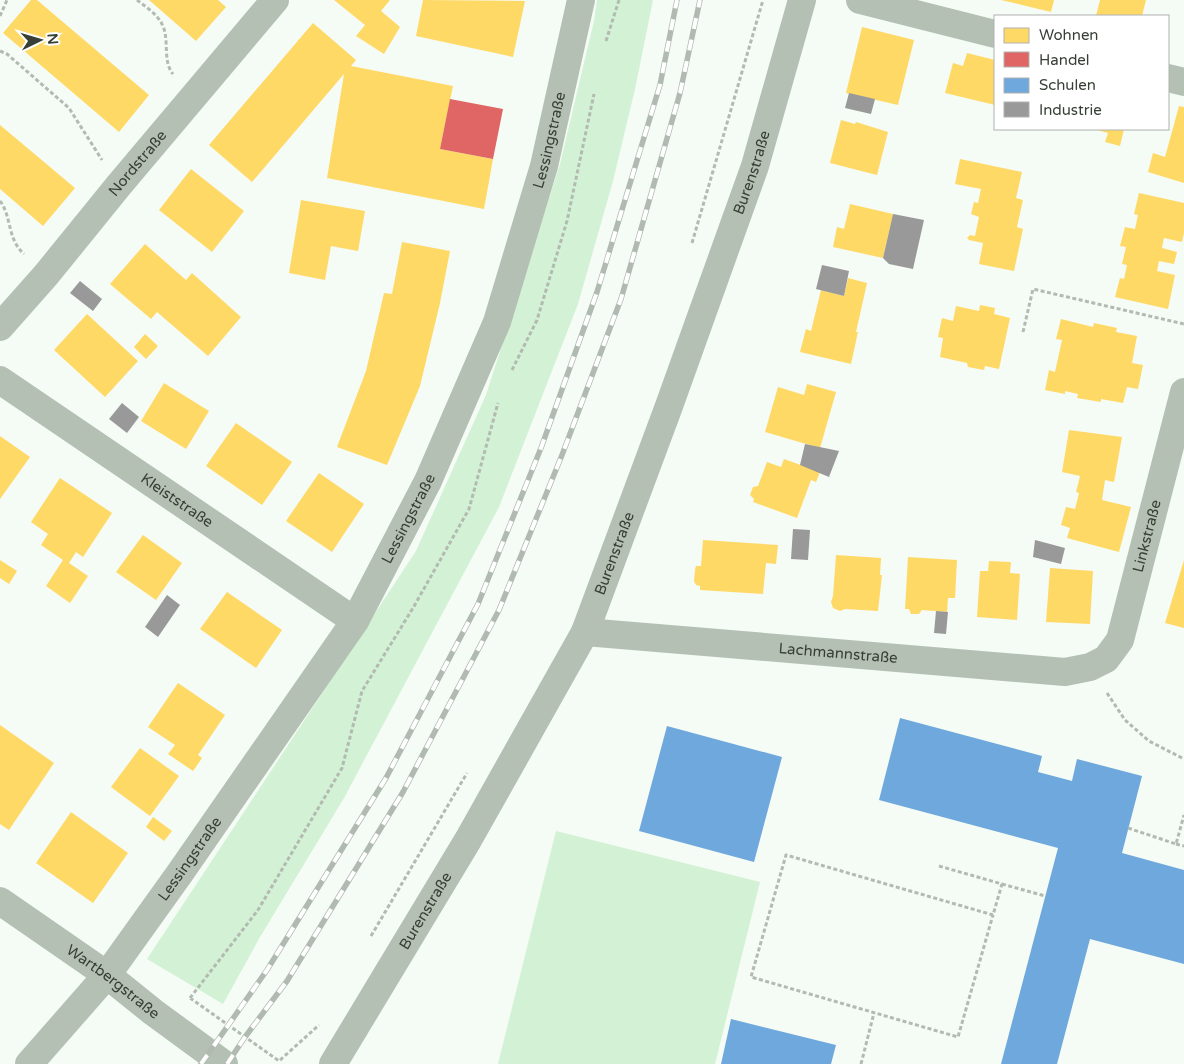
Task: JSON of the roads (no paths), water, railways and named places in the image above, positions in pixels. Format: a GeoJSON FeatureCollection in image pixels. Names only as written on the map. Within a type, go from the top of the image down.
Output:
{"type":"FeatureCollection","features":[{"type":"Feature","properties":{"kind":"street","name":"Lessingstraße"},"geometry":{"type":"LineString","coordinates":[[29,1064],[107,975],[355,621],[428,481],[497,322],[544,166],[581,0]]}},
{"type":"Feature","properties":{"kind":"street","name":"Burenstraße"},"geometry":{"type":"LineString","coordinates":[[338,1054],[468,840],[585,632],[756,166],[802,0]]}},
{"type":"Feature","properties":{"kind":"street"},"geometry":{"type":"LineString","coordinates":[[860,0],[994,34]]}},
{"type":"Feature","properties":{"kind":"street","name":"Nordstraße"},"geometry":{"type":"LineString","coordinates":[[0,327],[46,275],[272,1]]}},
{"type":"Feature","properties":{"kind":"street"},"geometry":{"type":"LineString","coordinates":[[1169,78],[1184,82]]}},
{"type":"Feature","properties":{"kind":"street","name":"Kleiststraße"},"geometry":{"type":"LineString","coordinates":[[0,380],[355,621]]}},
{"type":"Feature","properties":{"kind":"street","name":"Linkstraße"},"geometry":{"type":"LineString","coordinates":[[1090,667],[1106,659],[1120,640],[1184,392]]}},
{"type":"Feature","properties":{"kind":"street","name":"Lachmannstraße"},"geometry":{"type":"LineString","coordinates":[[585,632],[1065,672],[1090,667]]}},
{"type":"Feature","properties":{"kind":"street","name":"Wartbergstraße"},"geometry":{"type":"LineString","coordinates":[[0,901],[107,975],[153,1012],[224,1064]]}},
{"type":"Feature","properties":{"kind":"railway"},"geometry":{"type":"LineString","coordinates":[[201,1064],[267,970],[386,778],[478,604],[541,448],[597,292],[660,85],[677,0]]}},
{"type":"Feature","properties":{"kind":"railway"},"geometry":{"type":"LineString","coordinates":[[227,1064],[287,981],[403,792],[499,610],[562,455],[621,299],[680,93],[700,0]]}}]}
